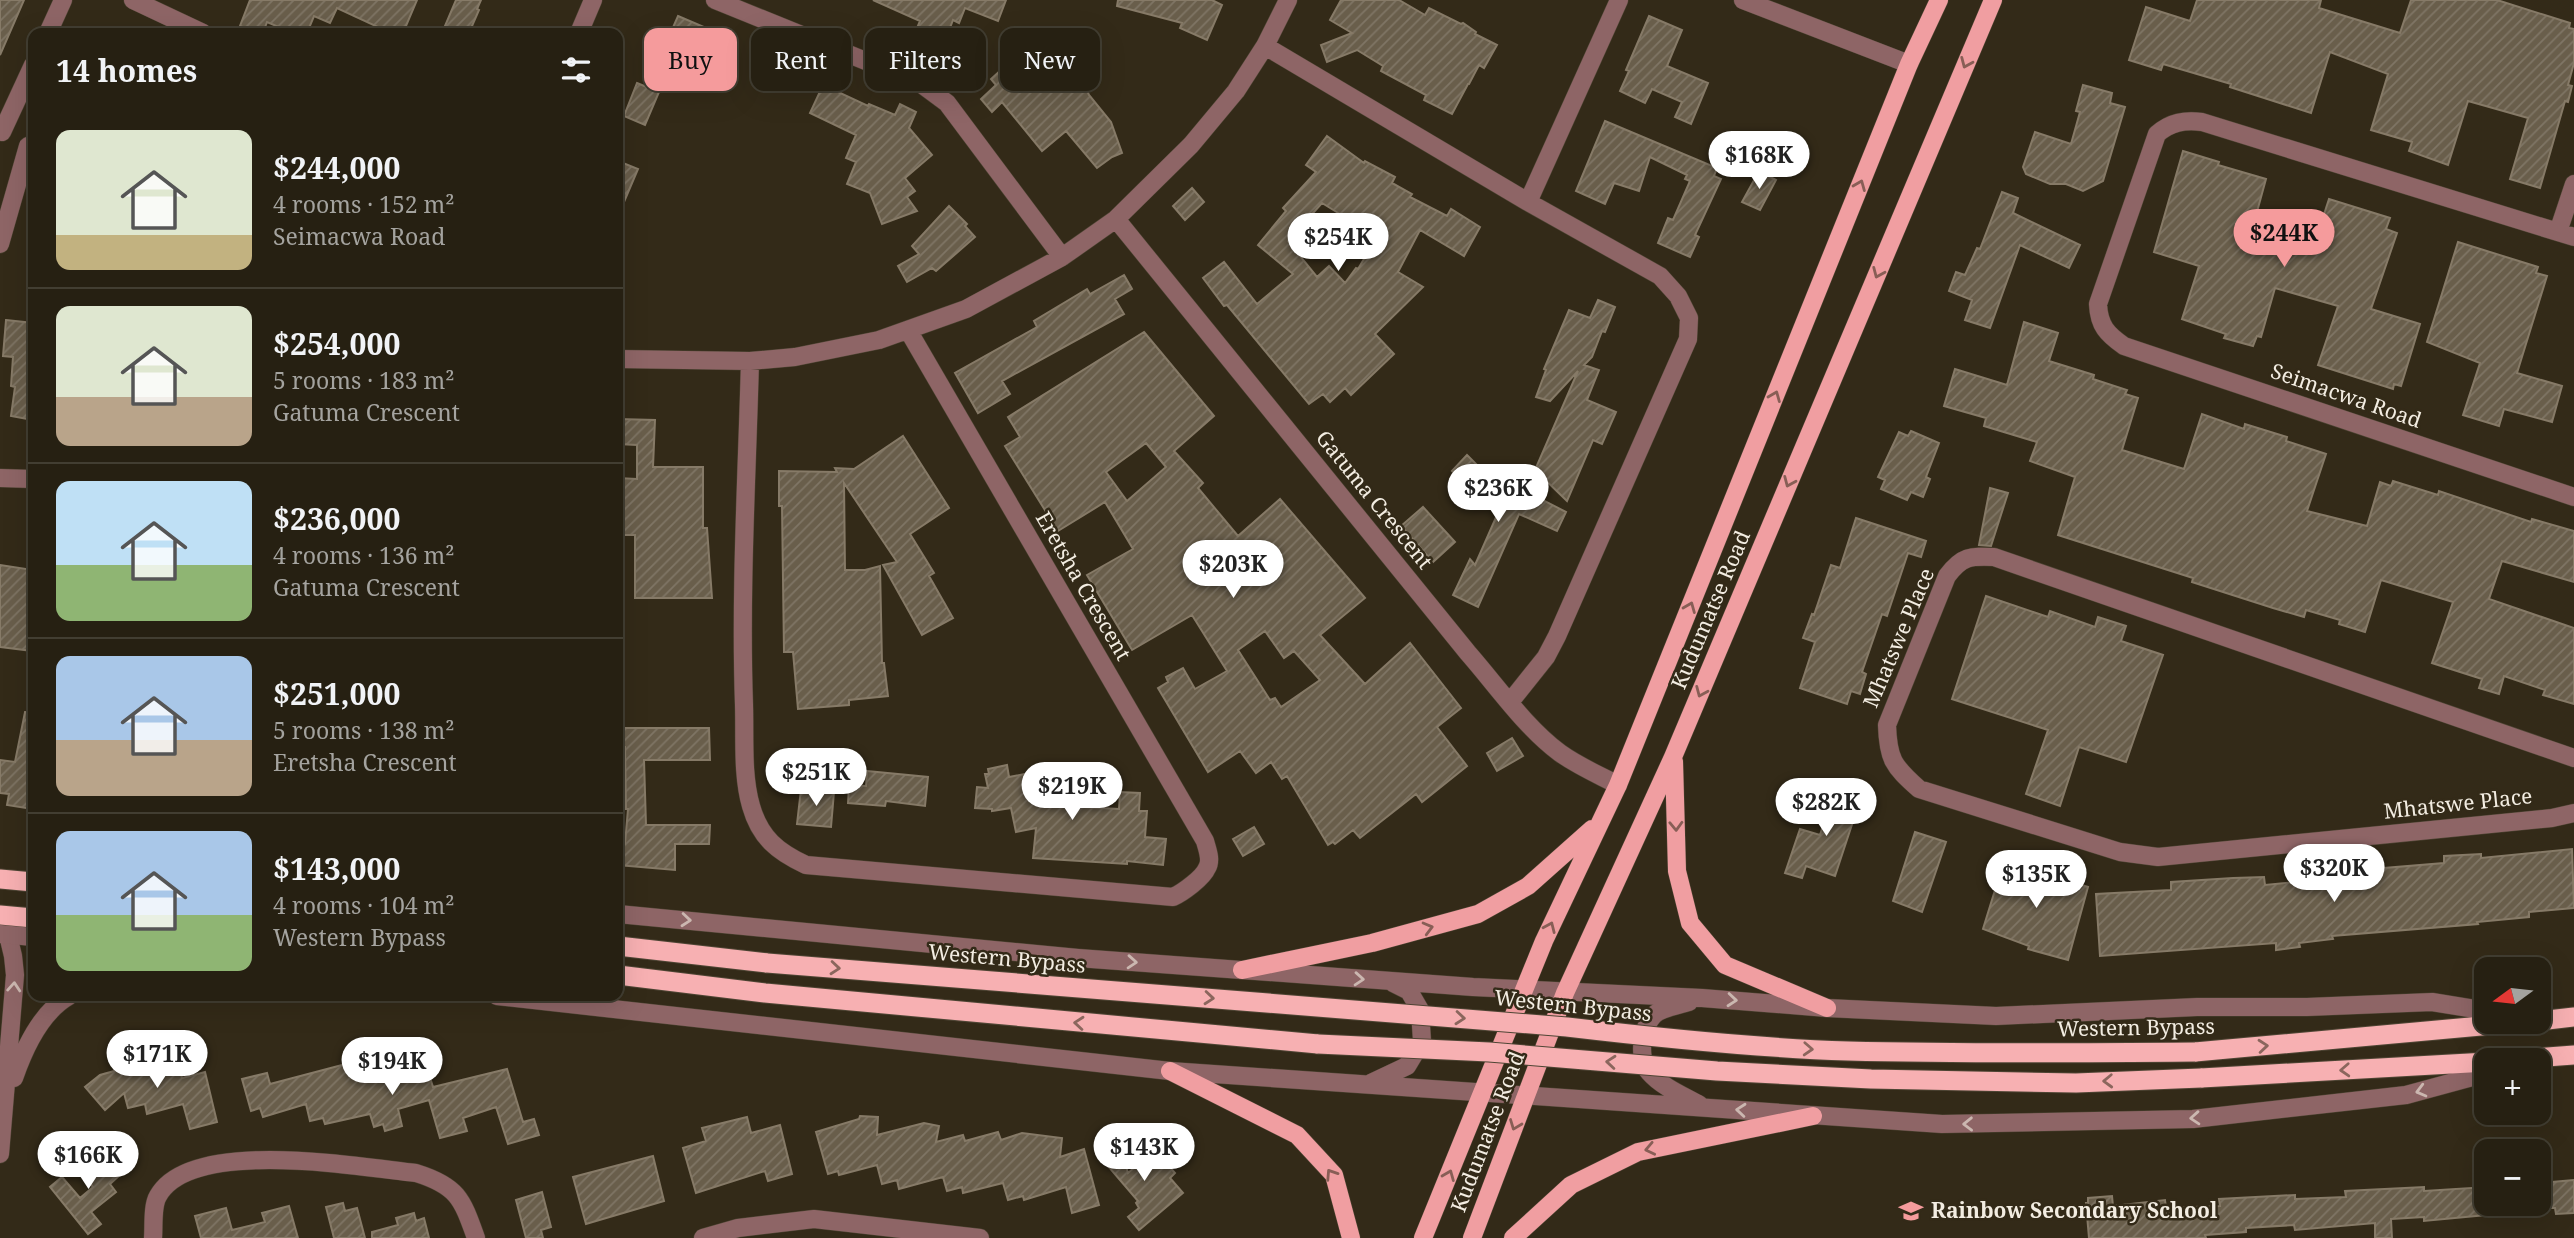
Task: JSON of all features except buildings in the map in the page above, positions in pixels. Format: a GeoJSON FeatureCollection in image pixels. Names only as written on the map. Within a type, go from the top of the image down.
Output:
{"type":"FeatureCollection","features":[{"type":"Feature","properties":{"kind":"highway"},"geometry":{"type":"LineString","coordinates":[[0,879],[28,882]]}},
{"type":"Feature","properties":{"kind":"highway"},"geometry":{"type":"LineString","coordinates":[[0,915],[28,918]]}},
{"type":"Feature","properties":{"kind":"highway","name":"Western Bypass"},"geometry":{"type":"LineString","coordinates":[[623,947],[767,963],[1567,1027],[1681,1040],[1847,1051],[2195,1052],[2474,1027]]}},
{"type":"Feature","properties":{"kind":"highway"},"geometry":{"type":"LineString","coordinates":[[623,976],[765,993],[1318,1044],[1489,1052],[1717,1071],[1871,1079],[2076,1083],[2474,1063]]}},
{"type":"Feature","properties":{"kind":"highway","name":"Western Bypass"},"geometry":{"type":"LineString","coordinates":[[2552,1019],[2574,1017]]}},
{"type":"Feature","properties":{"kind":"highway"},"geometry":{"type":"LineString","coordinates":[[2551,1058],[2574,1055]]}},
{"type":"Feature","properties":{"kind":"main road","name":"Kudumatse Road"},"geometry":{"type":"LineString","coordinates":[[1423,1238],[1523,990],[1580,861],[1618,785],[1909,64],[1939,0]]}},
{"type":"Feature","properties":{"kind":"main road","name":"Kudumatse Road"},"geometry":{"type":"LineString","coordinates":[[1472,1238],[1565,993],[1673,757],[1993,0]]}},
{"type":"Feature","properties":{"kind":"main road"},"geometry":{"type":"LineString","coordinates":[[1673,757],[1678,871],[1690,923],[1725,965],[1827,1008]]}},
{"type":"Feature","properties":{"kind":"main road"},"geometry":{"type":"LineString","coordinates":[[1242,970],[1372,943],[1478,914],[1528,886],[1601,821]]}},
{"type":"Feature","properties":{"kind":"main road"},"geometry":{"type":"LineString","coordinates":[[1170,1071],[1297,1135],[1334,1175],[1351,1238]]}},
{"type":"Feature","properties":{"kind":"main road"},"geometry":{"type":"LineString","coordinates":[[1513,1238],[1571,1185],[1638,1152],[1813,1116]]}},
{"type":"Feature","properties":{"kind":"street"},"geometry":{"type":"LineString","coordinates":[[50,28],[63,0]]}},
{"type":"Feature","properties":{"kind":"street"},"geometry":{"type":"LineString","coordinates":[[133,0],[192,28]]}},
{"type":"Feature","properties":{"kind":"street"},"geometry":{"type":"LineString","coordinates":[[581,28],[593,0]]}},
{"type":"Feature","properties":{"kind":"street"},"geometry":{"type":"LineString","coordinates":[[715,0],[920,83],[947,103],[1062,257]]}},
{"type":"Feature","properties":{"kind":"street"},"geometry":{"type":"LineString","coordinates":[[623,359],[750,361],[795,357],[879,340],[966,309],[1062,257],[1116,219],[1191,145],[1236,91],[1265,46],[1288,0]]}},
{"type":"Feature","properties":{"kind":"street"},"geometry":{"type":"LineString","coordinates":[[1528,202],[1619,0]]}},
{"type":"Feature","properties":{"kind":"street"},"geometry":{"type":"LineString","coordinates":[[1743,0],[1909,64]]}},
{"type":"Feature","properties":{"kind":"street"},"geometry":{"type":"LineString","coordinates":[[1265,46],[1528,202],[1660,276],[1678,296],[1689,318],[1688,339],[1557,636],[1546,656],[1510,702]]}},
{"type":"Feature","properties":{"kind":"street"},"geometry":{"type":"LineString","coordinates":[[28,75],[1,131],[28,145]]}},
{"type":"Feature","properties":{"kind":"street","name":"Seimacwa Road"},"geometry":{"type":"LineString","coordinates":[[2566,234],[2202,122],[2185,120],[2167,125],[2157,134],[2098,304],[2098,319],[2106,333],[2124,346],[2574,497]]}},
{"type":"Feature","properties":{"kind":"street"},"geometry":{"type":"LineString","coordinates":[[0,244],[28,156]]}},
{"type":"Feature","properties":{"kind":"street"},"geometry":{"type":"LineString","coordinates":[[2566,234],[2574,184]]}},
{"type":"Feature","properties":{"kind":"street","name":"Gatuma Crescent"},"geometry":{"type":"LineString","coordinates":[[1116,219],[1510,702],[1543,738],[1562,754],[1618,785]]}},
{"type":"Feature","properties":{"kind":"street","name":"Eretsha Crescent"},"geometry":{"type":"LineString","coordinates":[[750,361],[743,667],[746,773],[751,806],[761,830],[779,853],[806,865],[1173,897],[1182,893],[1207,869],[1209,857],[1205,841],[908,330]]}},
{"type":"Feature","properties":{"kind":"street"},"geometry":{"type":"LineString","coordinates":[[0,478],[28,479]]}},
{"type":"Feature","properties":{"kind":"street","name":"Mhatswe Place"},"geometry":{"type":"LineString","coordinates":[[2574,758],[1994,557],[1973,556],[1957,563],[1947,576],[1888,724],[1888,751],[1899,772],[1919,789],[2120,852],[2158,856],[2552,818],[2574,813]]}},
{"type":"Feature","properties":{"kind":"street"},"geometry":{"type":"LineString","coordinates":[[623,914],[1078,958],[1565,993],[1702,998],[1827,1008],[1996,1016],[2197,1007],[2307,1007],[2432,1002],[2474,1009]]}},
{"type":"Feature","properties":{"kind":"street"},"geometry":{"type":"LineString","coordinates":[[0,1154],[15,975],[13,956],[4,934],[28,936]]}},
{"type":"Feature","properties":{"kind":"street"},"geometry":{"type":"LineString","coordinates":[[1370,1083],[1407,1066],[1422,1041],[1420,1010],[1409,991],[1390,981]]}},
{"type":"Feature","properties":{"kind":"street"},"geometry":{"type":"LineString","coordinates":[[1702,998],[1656,1013],[1646,1026],[1642,1046],[1647,1071],[1703,1107]]}},
{"type":"Feature","properties":{"kind":"street"},"geometry":{"type":"LineString","coordinates":[[5,1104],[22,1054],[41,1024],[64,1001]]}},
{"type":"Feature","properties":{"kind":"street"},"geometry":{"type":"LineString","coordinates":[[542,1001],[1170,1071],[1942,1124],[2193,1119],[2406,1095],[2474,1077]]}},
{"type":"Feature","properties":{"kind":"street"},"geometry":{"type":"LineString","coordinates":[[153,1238],[157,1197],[170,1181],[186,1172],[214,1164],[259,1159],[416,1173],[435,1179],[453,1191],[464,1205],[476,1238]]}},
{"type":"Feature","properties":{"kind":"street"},"geometry":{"type":"LineString","coordinates":[[703,1238],[738,1228],[783,1230],[814,1219],[980,1238]]}},
{"type":"Feature","properties":{"kind":"place","name":"Rainbow Secondary School"},"geometry":{"type":"Point","coordinates":[1911,1211]}}]}
